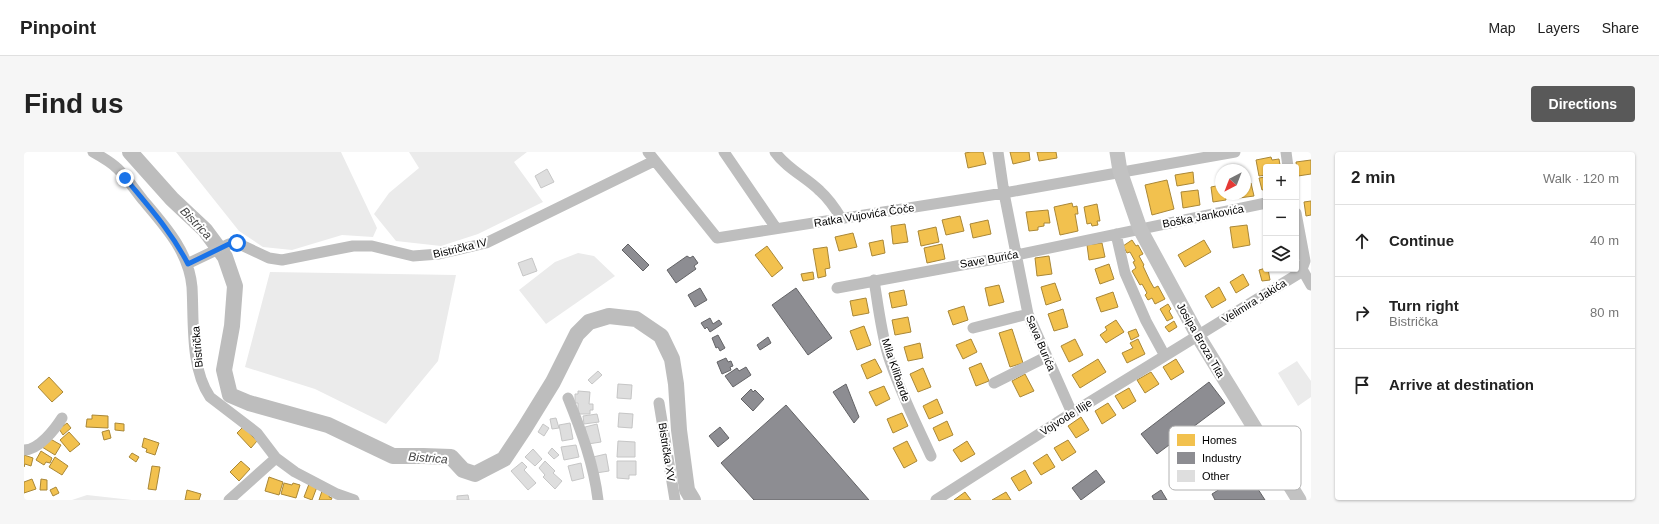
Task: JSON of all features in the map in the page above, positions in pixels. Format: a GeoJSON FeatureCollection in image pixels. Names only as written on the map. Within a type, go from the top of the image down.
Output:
{"type":"FeatureCollection","features":[{"type":"Feature","properties":{"kind":"street","name":"Bistrička"},"geometry":{"type":"LineString","coordinates":[[93,152],[119,170],[166,227],[188,264],[191,275],[197,368],[205,390],[216,403],[257,433],[276,458],[294,472],[337,494],[354,500]]}},
{"type":"Feature","properties":{"kind":"street"},"geometry":{"type":"LineString","coordinates":[[724,152],[776,228]]}},
{"type":"Feature","properties":{"kind":"street"},"geometry":{"type":"LineString","coordinates":[[775,152],[786,164],[820,190],[831,201],[841,218]]}},
{"type":"Feature","properties":{"kind":"street","name":"Sava Burića"},"geometry":{"type":"LineString","coordinates":[[998,152],[1004,193],[1028,314],[1072,413]]}},
{"type":"Feature","properties":{"kind":"street","name":"Josipa Broza Tita"},"geometry":{"type":"LineString","coordinates":[[1117,152],[1120,171],[1140,229],[1198,336],[1253,426]]}},
{"type":"Feature","properties":{"kind":"street","name":"Ratka Vujovića Čoče"},"geometry":{"type":"LineString","coordinates":[[651,156],[717,238],[1004,193],[1120,171],[1235,152]]}},
{"type":"Feature","properties":{"kind":"street"},"geometry":{"type":"LineString","coordinates":[[1286,152],[1288,164]]}},
{"type":"Feature","properties":{"kind":"street","name":"Bistrička IV"},"geometry":{"type":"LineString","coordinates":[[188,264],[229,244],[237,243],[269,258],[282,260],[354,246],[372,246],[413,256],[439,254],[486,243],[651,156]]}},
{"type":"Feature","properties":{"kind":"street","name":"Boška Jankovića"},"geometry":{"type":"LineString","coordinates":[[1140,229],[1263,204]]}},
{"type":"Feature","properties":{"kind":"street","name":"Save Burića"},"geometry":{"type":"LineString","coordinates":[[837,288],[1016,255],[1140,229]]}},
{"type":"Feature","properties":{"kind":"street"},"geometry":{"type":"LineString","coordinates":[[1299,230],[1305,262],[1302,269],[1311,284]]}},
{"type":"Feature","properties":{"kind":"street"},"geometry":{"type":"LineString","coordinates":[[1116,234],[1125,273],[1146,321],[1165,356]]}},
{"type":"Feature","properties":{"kind":"street","name":"Velimira Jakića"},"geometry":{"type":"LineString","coordinates":[[1198,336],[1298,274],[1302,269]]}},
{"type":"Feature","properties":{"kind":"street","name":"Mila Kilibarde"},"geometry":{"type":"LineString","coordinates":[[874,280],[888,355],[931,456]]}},
{"type":"Feature","properties":{"kind":"street"},"geometry":{"type":"LineString","coordinates":[[973,328],[1028,314]]}},
{"type":"Feature","properties":{"kind":"street","name":"Vojvode Ilije"},"geometry":{"type":"LineString","coordinates":[[936,500],[1072,413],[1198,336]]}},
{"type":"Feature","properties":{"kind":"street"},"geometry":{"type":"LineString","coordinates":[[994,383],[1046,357]]}},
{"type":"Feature","properties":{"kind":"street"},"geometry":{"type":"LineString","coordinates":[[568,398],[596,483],[598,500]]}},
{"type":"Feature","properties":{"kind":"street","name":"Bistrička XV"},"geometry":{"type":"LineString","coordinates":[[659,404],[675,500]]}},
{"type":"Feature","properties":{"kind":"street"},"geometry":{"type":"LineString","coordinates":[[24,450],[28,450],[38,445],[52,432],[62,418]]}},
{"type":"Feature","properties":{"kind":"street"},"geometry":{"type":"LineString","coordinates":[[229,500],[276,458]]}},
{"type":"Feature","properties":{"kind":"street","name":"Josipa Broza Tita"},"geometry":{"type":"LineString","coordinates":[[1293,490],[1299,500]]}},
{"type":"Feature","properties":{"kind":"shaded area"},"geometry":{"type":"Polygon","coordinates":[[[176,152],[341,152],[377,228],[373,237],[342,235],[292,250],[263,247],[239,231],[176,152]]]}},
{"type":"Feature","properties":{"kind":"shaded area"},"geometry":{"type":"Polygon","coordinates":[[[409,152],[527,152],[514,162],[543,202],[478,234],[441,246],[396,241],[374,214],[389,193],[419,168],[409,152]]]}},
{"type":"Feature","properties":{"kind":"shaded area"},"geometry":{"type":"Polygon","coordinates":[[[578,253],[594,256],[615,276],[546,324],[519,290],[555,262],[578,253]]]}},
{"type":"Feature","properties":{"kind":"shaded area"},"geometry":{"type":"Polygon","coordinates":[[[270,272],[456,275],[438,361],[386,424],[315,389],[245,367],[270,272]]]}},
{"type":"Feature","properties":{"kind":"shaded area"},"geometry":{"type":"Polygon","coordinates":[[[1297,361],[1311,381],[1311,397],[1298,406],[1278,373],[1297,361]]]}},
{"type":"Feature","properties":{"kind":"shaded area"},"geometry":{"type":"Polygon","coordinates":[[[87,495],[132,500],[72,500],[87,495]]]}},
{"type":"Feature","properties":{"kind":"building: Homes"},"geometry":{"type":"Polygon","coordinates":[[[983,152],[986,164],[968,168],[965,153],[983,152]]]}},
{"type":"Feature","properties":{"kind":"building: Homes"},"geometry":{"type":"Polygon","coordinates":[[[1010,152],[1029,152],[1030,160],[1013,164],[1010,152]]]}},
{"type":"Feature","properties":{"kind":"building: Homes"},"geometry":{"type":"Polygon","coordinates":[[[1037,152],[1056,152],[1057,158],[1039,161],[1037,152]]]}},
{"type":"Feature","properties":{"kind":"building: Homes"},"geometry":{"type":"Polygon","coordinates":[[[1271,157],[1272,160],[1279,159],[1280,164],[1263,164],[1263,175],[1259,176],[1256,160],[1271,157]]]}},
{"type":"Feature","properties":{"kind":"building: Homes"},"geometry":{"type":"Polygon","coordinates":[[[1311,160],[1311,174],[1299,176],[1299,164],[1296,164],[1296,162],[1311,160]]]}},
{"type":"Feature","properties":{"kind":"building: Homes"},"geometry":{"type":"Polygon","coordinates":[[[1193,172],[1194,183],[1177,186],[1175,175],[1193,172]]]}},
{"type":"Feature","properties":{"kind":"building: Homes"},"geometry":{"type":"Polygon","coordinates":[[[1263,177],[1263,190],[1262,190],[1259,178],[1263,177]]]}},
{"type":"Feature","properties":{"kind":"building: Homes"},"geometry":{"type":"Polygon","coordinates":[[[1167,180],[1174,209],[1152,215],[1145,185],[1167,180]]]}},
{"type":"Feature","properties":{"kind":"building: Homes"},"geometry":{"type":"Polygon","coordinates":[[[1251,183],[1254,196],[1251,196],[1251,183]]]}},
{"type":"Feature","properties":{"kind":"building: Homes"},"geometry":{"type":"Polygon","coordinates":[[[1215,186],[1215,200],[1226,200],[1213,202],[1211,187],[1215,186]]]}},
{"type":"Feature","properties":{"kind":"building: Homes"},"geometry":{"type":"Polygon","coordinates":[[[1198,190],[1200,205],[1183,208],[1181,192],[1198,190]]]}},
{"type":"Feature","properties":{"kind":"building: Homes"},"geometry":{"type":"Polygon","coordinates":[[[1311,201],[1311,215],[1306,216],[1304,202],[1311,201]]]}},
{"type":"Feature","properties":{"kind":"building: Homes"},"geometry":{"type":"Polygon","coordinates":[[[1072,203],[1073,207],[1077,206],[1078,214],[1075,214],[1078,231],[1060,235],[1054,207],[1072,203]]]}},
{"type":"Feature","properties":{"kind":"building: Homes"},"geometry":{"type":"Polygon","coordinates":[[[1097,204],[1100,221],[1097,221],[1098,225],[1092,226],[1091,223],[1087,224],[1084,207],[1097,204]]]}},
{"type":"Feature","properties":{"kind":"building: Homes"},"geometry":{"type":"Polygon","coordinates":[[[1048,210],[1050,223],[1044,223],[1044,226],[1038,227],[1038,230],[1029,231],[1026,212],[1048,210]]]}},
{"type":"Feature","properties":{"kind":"building: Homes"},"geometry":{"type":"Polygon","coordinates":[[[960,216],[964,231],[946,235],[942,220],[960,216]]]}},
{"type":"Feature","properties":{"kind":"building: Homes"},"geometry":{"type":"Polygon","coordinates":[[[988,220],[991,234],[973,238],[970,224],[988,220]]]}},
{"type":"Feature","properties":{"kind":"building: Homes"},"geometry":{"type":"Polygon","coordinates":[[[905,224],[908,242],[893,244],[891,226],[905,224]]]}},
{"type":"Feature","properties":{"kind":"building: Homes"},"geometry":{"type":"Polygon","coordinates":[[[1247,225],[1250,245],[1233,248],[1230,227],[1247,225]]]}},
{"type":"Feature","properties":{"kind":"building: Homes"},"geometry":{"type":"Polygon","coordinates":[[[936,227],[939,242],[921,246],[918,231],[936,227]]]}},
{"type":"Feature","properties":{"kind":"building: Homes"},"geometry":{"type":"Polygon","coordinates":[[[853,233],[857,247],[839,251],[835,237],[853,233]]]}},
{"type":"Feature","properties":{"kind":"building: Homes"},"geometry":{"type":"Polygon","coordinates":[[[883,240],[885,253],[872,256],[869,243],[883,240]]]}},
{"type":"Feature","properties":{"kind":"building: Homes"},"geometry":{"type":"Polygon","coordinates":[[[1132,240],[1136,246],[1138,245],[1143,254],[1139,256],[1150,281],[1154,288],[1158,286],[1165,299],[1155,304],[1152,298],[1148,300],[1145,295],[1147,293],[1142,284],[1140,285],[1132,271],[1136,268],[1133,262],[1135,261],[1130,252],[1127,253],[1123,246],[1132,240]]]}},
{"type":"Feature","properties":{"kind":"building: Homes"},"geometry":{"type":"Polygon","coordinates":[[[1204,240],[1211,252],[1185,267],[1178,255],[1204,240]]]}},
{"type":"Feature","properties":{"kind":"building: Homes"},"geometry":{"type":"Polygon","coordinates":[[[1102,243],[1105,257],[1089,260],[1087,245],[1102,243]]]}},
{"type":"Feature","properties":{"kind":"building: Homes"},"geometry":{"type":"Polygon","coordinates":[[[942,244],[945,259],[927,263],[924,248],[942,244]]]}},
{"type":"Feature","properties":{"kind":"building: Homes"},"geometry":{"type":"Polygon","coordinates":[[[767,246],[783,268],[772,277],[755,255],[767,246]]]}},
{"type":"Feature","properties":{"kind":"building: Homes"},"geometry":{"type":"Polygon","coordinates":[[[827,247],[830,268],[825,269],[826,276],[818,278],[813,249],[827,247]]]}},
{"type":"Feature","properties":{"kind":"building: Homes"},"geometry":{"type":"Polygon","coordinates":[[[1049,256],[1052,274],[1037,276],[1035,258],[1049,256]]]}},
{"type":"Feature","properties":{"kind":"building: Homes"},"geometry":{"type":"Polygon","coordinates":[[[1109,264],[1114,279],[1100,284],[1095,269],[1109,264]]]}},
{"type":"Feature","properties":{"kind":"building: Homes"},"geometry":{"type":"Polygon","coordinates":[[[1263,269],[1263,272],[1269,272],[1270,280],[1262,281],[1259,270],[1263,269]]]}},
{"type":"Feature","properties":{"kind":"building: Homes"},"geometry":{"type":"Polygon","coordinates":[[[813,272],[814,279],[803,281],[801,274],[813,272]]]}},
{"type":"Feature","properties":{"kind":"building: Homes"},"geometry":{"type":"Polygon","coordinates":[[[1243,274],[1249,285],[1236,293],[1230,282],[1243,274]]]}},
{"type":"Feature","properties":{"kind":"building: Homes"},"geometry":{"type":"Polygon","coordinates":[[[1055,283],[1061,300],[1046,305],[1041,287],[1055,283]]]}},
{"type":"Feature","properties":{"kind":"building: Homes"},"geometry":{"type":"Polygon","coordinates":[[[999,285],[1004,302],[989,306],[985,288],[999,285]]]}},
{"type":"Feature","properties":{"kind":"building: Homes"},"geometry":{"type":"Polygon","coordinates":[[[1219,287],[1226,300],[1212,308],[1205,296],[1219,287]]]}},
{"type":"Feature","properties":{"kind":"building: Homes"},"geometry":{"type":"Polygon","coordinates":[[[904,290],[907,305],[892,308],[889,293],[904,290]]]}},
{"type":"Feature","properties":{"kind":"building: Homes"},"geometry":{"type":"Polygon","coordinates":[[[1113,292],[1118,307],[1101,312],[1096,298],[1113,292]]]}},
{"type":"Feature","properties":{"kind":"building: Homes"},"geometry":{"type":"Polygon","coordinates":[[[866,298],[869,313],[853,316],[850,301],[866,298]]]}},
{"type":"Feature","properties":{"kind":"building: Homes"},"geometry":{"type":"Polygon","coordinates":[[[1168,304],[1171,309],[1169,311],[1173,318],[1167,321],[1160,309],[1168,304]]]}},
{"type":"Feature","properties":{"kind":"building: Homes"},"geometry":{"type":"Polygon","coordinates":[[[964,306],[968,320],[953,325],[948,311],[964,306]]]}},
{"type":"Feature","properties":{"kind":"building: Homes"},"geometry":{"type":"Polygon","coordinates":[[[1063,309],[1068,327],[1054,331],[1048,314],[1063,309]]]}},
{"type":"Feature","properties":{"kind":"building: Homes"},"geometry":{"type":"Polygon","coordinates":[[[908,317],[911,332],[895,335],[892,320],[908,317]]]}},
{"type":"Feature","properties":{"kind":"building: Homes"},"geometry":{"type":"Polygon","coordinates":[[[1116,320],[1124,332],[1106,343],[1100,335],[1107,330],[1105,327],[1116,320]]]}},
{"type":"Feature","properties":{"kind":"building: Homes"},"geometry":{"type":"Polygon","coordinates":[[[1174,321],[1177,327],[1169,332],[1165,327],[1174,321]]]}},
{"type":"Feature","properties":{"kind":"building: Homes"},"geometry":{"type":"Polygon","coordinates":[[[864,326],[871,345],[857,350],[850,331],[864,326]]]}},
{"type":"Feature","properties":{"kind":"building: Homes"},"geometry":{"type":"Polygon","coordinates":[[[1012,329],[1023,363],[1010,367],[999,333],[1012,329]]]}},
{"type":"Feature","properties":{"kind":"building: Homes"},"geometry":{"type":"Polygon","coordinates":[[[1136,329],[1139,336],[1131,340],[1128,332],[1136,329]]]}},
{"type":"Feature","properties":{"kind":"building: Homes"},"geometry":{"type":"Polygon","coordinates":[[[971,339],[977,352],[963,359],[956,345],[971,339]]]}},
{"type":"Feature","properties":{"kind":"building: Homes"},"geometry":{"type":"Polygon","coordinates":[[[1075,339],[1083,355],[1069,362],[1061,346],[1075,339]]]}},
{"type":"Feature","properties":{"kind":"building: Homes"},"geometry":{"type":"Polygon","coordinates":[[[1138,339],[1145,354],[1127,363],[1122,353],[1133,348],[1130,343],[1138,339]]]}},
{"type":"Feature","properties":{"kind":"building: Homes"},"geometry":{"type":"Polygon","coordinates":[[[920,343],[923,358],[908,361],[904,347],[920,343]]]}},
{"type":"Feature","properties":{"kind":"building: Homes"},"geometry":{"type":"Polygon","coordinates":[[[875,359],[882,372],[867,379],[861,365],[875,359]]]}},
{"type":"Feature","properties":{"kind":"building: Homes"},"geometry":{"type":"Polygon","coordinates":[[[1098,359],[1106,372],[1080,388],[1072,375],[1098,359]]]}},
{"type":"Feature","properties":{"kind":"building: Homes"},"geometry":{"type":"Polygon","coordinates":[[[1176,359],[1184,372],[1171,380],[1163,367],[1176,359]]]}},
{"type":"Feature","properties":{"kind":"building: Homes"},"geometry":{"type":"Polygon","coordinates":[[[981,363],[989,381],[976,386],[969,368],[981,363]]]}},
{"type":"Feature","properties":{"kind":"building: Homes"},"geometry":{"type":"Polygon","coordinates":[[[923,368],[931,387],[918,392],[910,374],[923,368]]]}},
{"type":"Feature","properties":{"kind":"building: Homes"},"geometry":{"type":"Polygon","coordinates":[[[1151,372],[1159,384],[1145,393],[1137,380],[1151,372]]]}},
{"type":"Feature","properties":{"kind":"building: Homes"},"geometry":{"type":"Polygon","coordinates":[[[1025,374],[1034,391],[1020,397],[1012,381],[1025,374]]]}},
{"type":"Feature","properties":{"kind":"building: Homes"},"geometry":{"type":"Polygon","coordinates":[[[49,377],[63,392],[52,402],[38,387],[49,377]]]}},
{"type":"Feature","properties":{"kind":"building: Homes"},"geometry":{"type":"Polygon","coordinates":[[[884,386],[890,399],[876,406],[869,392],[884,386]]]}},
{"type":"Feature","properties":{"kind":"building: Homes"},"geometry":{"type":"Polygon","coordinates":[[[1129,388],[1136,401],[1123,409],[1115,396],[1129,388]]]}},
{"type":"Feature","properties":{"kind":"building: Homes"},"geometry":{"type":"Polygon","coordinates":[[[937,399],[943,413],[929,419],[923,406],[937,399]]]}},
{"type":"Feature","properties":{"kind":"building: Homes"},"geometry":{"type":"Polygon","coordinates":[[[1108,403],[1116,415],[1102,424],[1095,411],[1108,403]]]}},
{"type":"Feature","properties":{"kind":"building: Homes"},"geometry":{"type":"Polygon","coordinates":[[[902,413],[908,426],[893,433],[887,419],[902,413]]]}},
{"type":"Feature","properties":{"kind":"building: Homes"},"geometry":{"type":"Polygon","coordinates":[[[92,415],[108,416],[108,428],[86,427],[87,419],[92,419],[92,415]]]}},
{"type":"Feature","properties":{"kind":"building: Homes"},"geometry":{"type":"Polygon","coordinates":[[[1081,417],[1089,430],[1076,438],[1068,426],[1081,417]]]}},
{"type":"Feature","properties":{"kind":"building: Homes"},"geometry":{"type":"Polygon","coordinates":[[[947,421],[953,435],[939,441],[933,428],[947,421]]]}},
{"type":"Feature","properties":{"kind":"building: Homes"},"geometry":{"type":"Polygon","coordinates":[[[67,423],[71,428],[63,435],[59,429],[67,423]]]}},
{"type":"Feature","properties":{"kind":"building: Homes"},"geometry":{"type":"Polygon","coordinates":[[[115,423],[124,424],[124,431],[115,430],[115,423]]]}},
{"type":"Feature","properties":{"kind":"building: Homes"},"geometry":{"type":"Polygon","coordinates":[[[243,427],[257,441],[251,448],[237,433],[243,427]]]}},
{"type":"Feature","properties":{"kind":"building: Homes"},"geometry":{"type":"Polygon","coordinates":[[[109,430],[111,438],[104,440],[102,432],[109,430]]]}},
{"type":"Feature","properties":{"kind":"building: Homes"},"geometry":{"type":"Polygon","coordinates":[[[69,432],[80,444],[70,452],[60,440],[69,432]]]}},
{"type":"Feature","properties":{"kind":"building: Homes"},"geometry":{"type":"Polygon","coordinates":[[[47,437],[61,445],[55,455],[42,447],[47,437]]]}},
{"type":"Feature","properties":{"kind":"building: Homes"},"geometry":{"type":"Polygon","coordinates":[[[144,438],[159,443],[155,455],[146,452],[147,449],[142,447],[144,438]]]}},
{"type":"Feature","properties":{"kind":"building: Homes"},"geometry":{"type":"Polygon","coordinates":[[[1068,440],[1076,452],[1062,461],[1054,448],[1068,440]]]}},
{"type":"Feature","properties":{"kind":"building: Homes"},"geometry":{"type":"Polygon","coordinates":[[[907,441],[917,461],[904,468],[893,448],[907,441]]]}},
{"type":"Feature","properties":{"kind":"building: Homes"},"geometry":{"type":"Polygon","coordinates":[[[967,441],[975,454],[961,462],[953,450],[967,441]]]}},
{"type":"Feature","properties":{"kind":"building: Homes"},"geometry":{"type":"Polygon","coordinates":[[[41,451],[52,458],[50,463],[46,462],[44,465],[36,460],[41,451]]]}},
{"type":"Feature","properties":{"kind":"building: Homes"},"geometry":{"type":"Polygon","coordinates":[[[132,453],[139,457],[136,462],[129,457],[132,453]]]}},
{"type":"Feature","properties":{"kind":"building: Homes"},"geometry":{"type":"Polygon","coordinates":[[[1047,454],[1055,467],[1041,475],[1033,463],[1047,454]]]}},
{"type":"Feature","properties":{"kind":"building: Homes"},"geometry":{"type":"Polygon","coordinates":[[[24,455],[33,458],[31,466],[25,464],[24,467],[24,455]]]}},
{"type":"Feature","properties":{"kind":"building: Homes"},"geometry":{"type":"Polygon","coordinates":[[[55,457],[68,466],[62,475],[49,467],[55,457]]]}},
{"type":"Feature","properties":{"kind":"building: Homes"},"geometry":{"type":"Polygon","coordinates":[[[241,461],[250,469],[239,481],[230,472],[241,461]]]}},
{"type":"Feature","properties":{"kind":"building: Homes"},"geometry":{"type":"Polygon","coordinates":[[[152,466],[160,467],[156,490],[148,489],[152,466]]]}},
{"type":"Feature","properties":{"kind":"building: Homes"},"geometry":{"type":"Polygon","coordinates":[[[1025,470],[1032,483],[1019,491],[1011,478],[1025,470]]]}},
{"type":"Feature","properties":{"kind":"building: Homes"},"geometry":{"type":"Polygon","coordinates":[[[269,477],[283,482],[279,495],[265,491],[269,477]]]}},
{"type":"Feature","properties":{"kind":"building: Homes"},"geometry":{"type":"Polygon","coordinates":[[[32,479],[36,489],[24,493],[24,482],[32,479]]]}},
{"type":"Feature","properties":{"kind":"building: Homes"},"geometry":{"type":"Polygon","coordinates":[[[41,479],[47,480],[47,490],[40,490],[41,479]]]}},
{"type":"Feature","properties":{"kind":"building: Homes"},"geometry":{"type":"Polygon","coordinates":[[[284,483],[300,485],[296,498],[281,494],[284,483]]]}},
{"type":"Feature","properties":{"kind":"building: Homes"},"geometry":{"type":"Polygon","coordinates":[[[309,484],[317,487],[312,500],[304,497],[309,484]]]}},
{"type":"Feature","properties":{"kind":"building: Homes"},"geometry":{"type":"Polygon","coordinates":[[[56,487],[59,493],[53,496],[50,490],[56,487]]]}},
{"type":"Feature","properties":{"kind":"building: Homes"},"geometry":{"type":"Polygon","coordinates":[[[187,490],[201,494],[199,500],[185,500],[187,490]]]}},
{"type":"Feature","properties":{"kind":"building: Homes"},"geometry":{"type":"Polygon","coordinates":[[[322,491],[330,494],[329,497],[332,498],[331,500],[319,500],[322,491]]]}},
{"type":"Feature","properties":{"kind":"building: Homes"},"geometry":{"type":"Polygon","coordinates":[[[965,492],[971,500],[954,500],[965,492]]]}},
{"type":"Feature","properties":{"kind":"building: Homes"},"geometry":{"type":"Polygon","coordinates":[[[1006,492],[1011,500],[992,500],[1006,492]]]}},
{"type":"Feature","properties":{"kind":"building: Industry"},"geometry":{"type":"Polygon","coordinates":[[[628,244],[649,265],[643,271],[622,250],[628,244]]]}},
{"type":"Feature","properties":{"kind":"building: Industry"},"geometry":{"type":"Polygon","coordinates":[[[687,256],[690,258],[693,256],[698,263],[694,266],[696,269],[676,283],[667,270],[687,256]]]}},
{"type":"Feature","properties":{"kind":"building: Industry"},"geometry":{"type":"Polygon","coordinates":[[[700,288],[707,300],[695,307],[688,295],[700,288]]]}},
{"type":"Feature","properties":{"kind":"building: Industry"},"geometry":{"type":"Polygon","coordinates":[[[796,288],[832,338],[808,355],[772,305],[796,288]]]}},
{"type":"Feature","properties":{"kind":"building: Industry"},"geometry":{"type":"Polygon","coordinates":[[[710,318],[713,324],[719,320],[722,324],[710,332],[707,327],[705,329],[701,323],[710,318]]]}},
{"type":"Feature","properties":{"kind":"building: Industry"},"geometry":{"type":"Polygon","coordinates":[[[718,335],[725,348],[720,351],[718,347],[716,348],[712,338],[718,335]]]}},
{"type":"Feature","properties":{"kind":"building: Industry"},"geometry":{"type":"Polygon","coordinates":[[[768,337],[771,343],[760,350],[757,345],[768,337]]]}},
{"type":"Feature","properties":{"kind":"building: Industry"},"geometry":{"type":"Polygon","coordinates":[[[726,358],[728,362],[731,361],[733,366],[730,367],[731,370],[722,374],[717,362],[726,358]]]}},
{"type":"Feature","properties":{"kind":"building: Industry"},"geometry":{"type":"Polygon","coordinates":[[[746,367],[751,375],[733,387],[725,376],[737,368],[739,371],[746,367]]]}},
{"type":"Feature","properties":{"kind":"building: Industry"},"geometry":{"type":"Polygon","coordinates":[[[1209,382],[1225,403],[1194,426],[1169,426],[1169,445],[1157,454],[1141,434],[1209,382]]]}},
{"type":"Feature","properties":{"kind":"building: Industry"},"geometry":{"type":"Polygon","coordinates":[[[846,384],[859,417],[854,423],[833,392],[846,384]]]}},
{"type":"Feature","properties":{"kind":"building: Industry"},"geometry":{"type":"Polygon","coordinates":[[[751,389],[753,392],[755,390],[764,399],[753,411],[741,399],[751,389]]]}},
{"type":"Feature","properties":{"kind":"building: Industry"},"geometry":{"type":"Polygon","coordinates":[[[786,405],[869,500],[754,500],[721,463],[786,405]]]}},
{"type":"Feature","properties":{"kind":"building: Industry"},"geometry":{"type":"Polygon","coordinates":[[[720,427],[729,438],[718,447],[709,436],[720,427]]]}},
{"type":"Feature","properties":{"kind":"building: Industry"},"geometry":{"type":"Polygon","coordinates":[[[1096,470],[1105,482],[1081,500],[1072,488],[1096,470]]]}},
{"type":"Feature","properties":{"kind":"building: Industry"},"geometry":{"type":"Polygon","coordinates":[[[1161,490],[1167,500],[1154,500],[1152,496],[1161,490]]]}},
{"type":"Feature","properties":{"kind":"building: Industry"},"geometry":{"type":"Polygon","coordinates":[[[1218,490],[1259,490],[1265,500],[1215,500],[1212,494],[1218,490]]]}},
{"type":"Feature","properties":{"kind":"building: Other"},"geometry":{"type":"Polygon","coordinates":[[[547,169],[554,182],[541,188],[535,176],[547,169]]]}},
{"type":"Feature","properties":{"kind":"building: Other"},"geometry":{"type":"Polygon","coordinates":[[[532,258],[537,271],[523,276],[518,263],[532,258]]]}},
{"type":"Feature","properties":{"kind":"building: Other"},"geometry":{"type":"Polygon","coordinates":[[[598,371],[602,375],[592,384],[588,380],[598,371]]]}},
{"type":"Feature","properties":{"kind":"building: Other"},"geometry":{"type":"Polygon","coordinates":[[[618,384],[632,385],[631,399],[617,398],[618,384]]]}},
{"type":"Feature","properties":{"kind":"building: Other"},"geometry":{"type":"Polygon","coordinates":[[[578,391],[590,392],[589,404],[593,404],[593,410],[590,410],[590,414],[578,414],[578,403],[575,403],[575,394],[578,394],[578,391]]]}},
{"type":"Feature","properties":{"kind":"building: Other"},"geometry":{"type":"Polygon","coordinates":[[[619,413],[633,414],[632,428],[618,427],[619,413]]]}},
{"type":"Feature","properties":{"kind":"building: Other"},"geometry":{"type":"Polygon","coordinates":[[[597,414],[599,422],[584,424],[583,416],[597,414]]]}},
{"type":"Feature","properties":{"kind":"building: Other"},"geometry":{"type":"Polygon","coordinates":[[[556,418],[559,428],[552,429],[550,419],[556,418]]]}},
{"type":"Feature","properties":{"kind":"building: Other"},"geometry":{"type":"Polygon","coordinates":[[[570,423],[573,439],[562,441],[559,425],[570,423]]]}},
{"type":"Feature","properties":{"kind":"building: Other"},"geometry":{"type":"Polygon","coordinates":[[[543,424],[549,428],[544,436],[538,432],[543,424]]]}},
{"type":"Feature","properties":{"kind":"building: Other"},"geometry":{"type":"Polygon","coordinates":[[[597,424],[601,442],[588,444],[585,427],[597,424]]]}},
{"type":"Feature","properties":{"kind":"building: Other"},"geometry":{"type":"Polygon","coordinates":[[[618,441],[635,442],[635,457],[617,457],[618,441]]]}},
{"type":"Feature","properties":{"kind":"building: Other"},"geometry":{"type":"Polygon","coordinates":[[[576,445],[579,457],[564,460],[561,447],[576,445]]]}},
{"type":"Feature","properties":{"kind":"building: Other"},"geometry":{"type":"Polygon","coordinates":[[[552,448],[559,455],[554,459],[548,453],[552,448]]]}},
{"type":"Feature","properties":{"kind":"building: Other"},"geometry":{"type":"Polygon","coordinates":[[[533,449],[542,459],[535,466],[525,457],[533,449]]]}},
{"type":"Feature","properties":{"kind":"building: Other"},"geometry":{"type":"Polygon","coordinates":[[[606,454],[609,471],[596,473],[593,457],[606,454]]]}},
{"type":"Feature","properties":{"kind":"building: Other"},"geometry":{"type":"Polygon","coordinates":[[[545,461],[555,471],[553,473],[562,481],[555,489],[543,477],[545,475],[539,468],[545,461]]]}},
{"type":"Feature","properties":{"kind":"building: Other"},"geometry":{"type":"Polygon","coordinates":[[[617,461],[636,461],[636,475],[629,475],[629,479],[617,478],[617,461]]]}},
{"type":"Feature","properties":{"kind":"building: Other"},"geometry":{"type":"Polygon","coordinates":[[[522,462],[527,467],[524,470],[536,483],[528,490],[511,471],[522,462]]]}},
{"type":"Feature","properties":{"kind":"building: Other"},"geometry":{"type":"Polygon","coordinates":[[[581,463],[584,478],[572,481],[568,466],[581,463]]]}},
{"type":"Feature","properties":{"kind":"building: Other"},"geometry":{"type":"Polygon","coordinates":[[[468,495],[469,500],[457,500],[457,496],[468,495]]]}},
{"type":"Feature","properties":{"kind":"waterway","name":"Bistrica"},"geometry":{"type":"LineString","coordinates":[[130,152],[172,199],[205,230],[225,257],[235,286],[232,326],[224,370],[230,395],[249,403],[328,425],[393,456],[451,457],[463,470],[475,474],[504,459],[553,382],[577,334],[589,322],[609,316],[636,319],[661,336],[672,359],[687,490],[693,500]]}},
{"type":"Feature","properties":{"kind":"route"},"geometry":{"type":"LineString","coordinates":[[125,178],[166,227],[188,264],[229,244],[237,243]]}}]}
